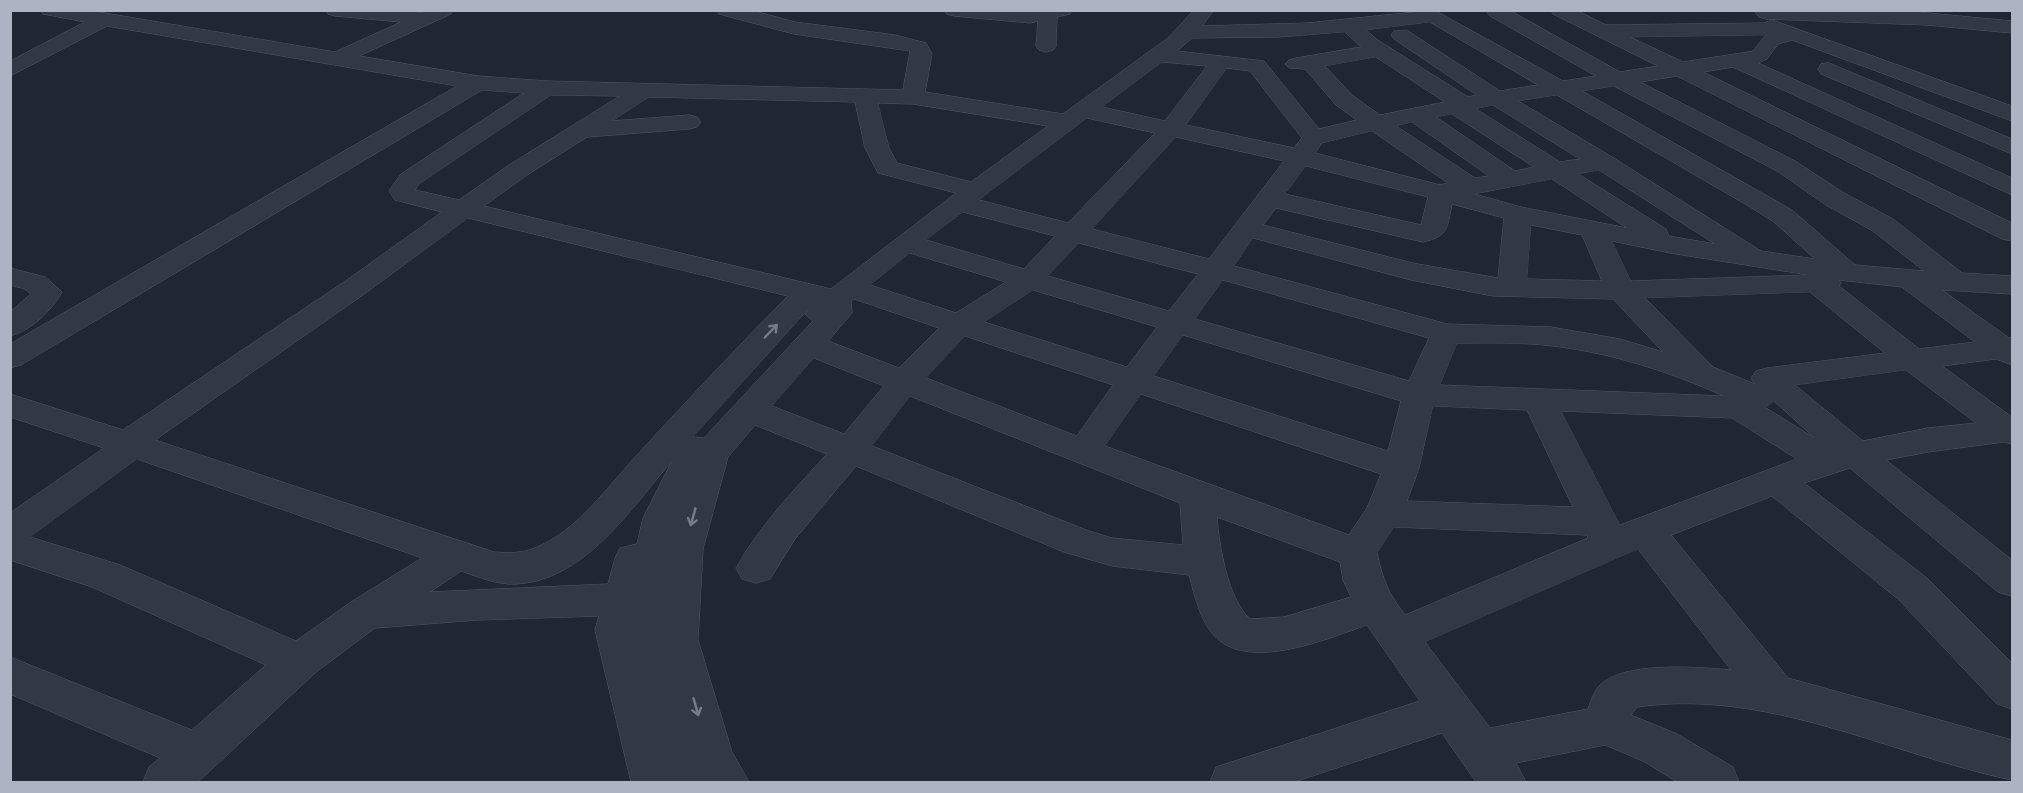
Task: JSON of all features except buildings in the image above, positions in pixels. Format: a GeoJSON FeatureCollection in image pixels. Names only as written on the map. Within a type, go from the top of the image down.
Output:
{"type":"FeatureCollection","features":[{"type":"Feature","properties":{"kind":"street"},"geometry":{"type":"LineString","coordinates":[[50,10],[478,82],[546,88],[865,98],[913,97],[1172,128],[1307,147],[1442,192],[1518,214],[1670,245],[1755,258],[1832,278]]}},
{"type":"Feature","properties":{"kind":"street"},"geometry":{"type":"LineString","coordinates":[[335,10],[435,15]]}},
{"type":"Feature","properties":{"kind":"street"},"geometry":{"type":"LineString","coordinates":[[726,10],[794,28],[848,27],[919,47]]}},
{"type":"Feature","properties":{"kind":"street"},"geometry":{"type":"LineString","coordinates":[[10,405],[303,501],[494,567],[516,569],[540,564],[570,547],[603,516],[735,368],[824,308],[967,196],[1158,55],[1188,32],[1205,10]]}},
{"type":"Feature","properties":{"kind":"street"},"geometry":{"type":"LineString","coordinates":[[1560,10],[1597,31],[2013,233]]}},
{"type":"Feature","properties":{"kind":"street"},"geometry":{"type":"LineString","coordinates":[[1853,10],[2008,29]]}},
{"type":"Feature","properties":{"kind":"street"},"geometry":{"type":"LineString","coordinates":[[1963,10],[2008,29]]}},
{"type":"Feature","properties":{"kind":"street"},"geometry":{"type":"LineString","coordinates":[[1706,11],[1929,20]]}},
{"type":"Feature","properties":{"kind":"street"},"geometry":{"type":"LineString","coordinates":[[919,47],[946,19],[1030,17],[1055,12],[1046,46]]}},
{"type":"Feature","properties":{"kind":"street"},"geometry":{"type":"LineString","coordinates":[[1747,12],[1780,35],[2013,147]]}},
{"type":"Feature","properties":{"kind":"street"},"geometry":{"type":"LineString","coordinates":[[337,59],[435,15]]}},
{"type":"Feature","properties":{"kind":"street"},"geometry":{"type":"LineString","coordinates":[[1397,22],[1433,16],[1529,21],[1597,31],[1780,35],[2009,111]]}},
{"type":"Feature","properties":{"kind":"street"},"geometry":{"type":"LineString","coordinates":[[1188,32],[1235,32],[1474,18],[1529,21],[1617,79],[1786,166],[1835,199],[1875,220],[1955,282]]}},
{"type":"Feature","properties":{"kind":"street"},"geometry":{"type":"LineString","coordinates":[[1474,18],[1559,87],[1765,204],[1799,229],[1832,278],[1913,360],[2011,431]]}},
{"type":"Feature","properties":{"kind":"street"},"geometry":{"type":"LineString","coordinates":[[10,70],[103,20]]}},
{"type":"Feature","properties":{"kind":"street"},"geometry":{"type":"LineString","coordinates":[[1397,22],[1496,98],[1740,246],[1755,258]]}},
{"type":"Feature","properties":{"kind":"street"},"geometry":{"type":"LineString","coordinates":[[1350,26],[1380,50],[1461,106],[1670,245]]}},
{"type":"Feature","properties":{"kind":"street"},"geometry":{"type":"LineString","coordinates":[[1085,450],[1134,380],[1217,270],[1245,228],[1307,147],[1378,124],[1496,98],[1760,56],[1780,35]]}},
{"type":"Feature","properties":{"kind":"street"},"geometry":{"type":"LineString","coordinates":[[913,97],[922,54],[919,47]]}},
{"type":"Feature","properties":{"kind":"street"},"geometry":{"type":"LineString","coordinates":[[1158,55],[1257,64],[1310,62],[1380,50]]}},
{"type":"Feature","properties":{"kind":"street"},"geometry":{"type":"LineString","coordinates":[[1336,58],[1356,83],[1512,180]]}},
{"type":"Feature","properties":{"kind":"street"},"geometry":{"type":"LineString","coordinates":[[756,568],[782,529],[850,450],[904,382],[961,323],[1029,280],[1172,128],[1222,61]]}},
{"type":"Feature","properties":{"kind":"street"},"geometry":{"type":"LineString","coordinates":[[1737,61],[2013,187]]}},
{"type":"Feature","properties":{"kind":"street"},"geometry":{"type":"LineString","coordinates":[[1310,62],[1344,100],[1469,186]]}},
{"type":"Feature","properties":{"kind":"street"},"geometry":{"type":"LineString","coordinates":[[1257,64],[1307,147]]}},
{"type":"Feature","properties":{"kind":"street"},"geometry":{"type":"LineString","coordinates":[[10,358],[478,82]]}},
{"type":"Feature","properties":{"kind":"street"},"geometry":{"type":"LineString","coordinates":[[546,88],[410,179],[402,191],[405,195],[417,200],[586,237],[824,308],[961,323],[1401,468]]}},
{"type":"Feature","properties":{"kind":"street"},"geometry":{"type":"LineString","coordinates":[[10,532],[128,445],[357,286],[460,210],[580,130],[644,91]]}},
{"type":"Feature","properties":{"kind":"street"},"geometry":{"type":"LineString","coordinates":[[865,98],[877,148],[887,168],[1074,233],[1446,333],[1551,336],[1584,340],[1702,374],[1755,395],[2013,581]]}},
{"type":"Feature","properties":{"kind":"street"},"geometry":{"type":"LineString","coordinates":[[580,130],[689,122]]}},
{"type":"Feature","properties":{"kind":"street"},"geometry":{"type":"LineString","coordinates":[[1442,192],[1603,162]]}},
{"type":"Feature","properties":{"kind":"street"},"geometry":{"type":"LineString","coordinates":[[1268,198],[1423,234],[1434,228],[1442,192]]}},
{"type":"Feature","properties":{"kind":"street"},"geometry":{"type":"LineString","coordinates":[[1512,288],[1518,214]]}},
{"type":"Feature","properties":{"kind":"street"},"geometry":{"type":"LineString","coordinates":[[1245,228],[1411,272],[1493,287],[1621,290],[1878,277],[2013,285]]}},
{"type":"Feature","properties":{"kind":"street"},"geometry":{"type":"LineString","coordinates":[[1593,229],[1621,290],[1702,374]]}},
{"type":"Feature","properties":{"kind":"street"},"geometry":{"type":"LineString","coordinates":[[905,243],[1419,394],[1612,401],[1755,395],[1913,360],[2009,350]]}},
{"type":"Feature","properties":{"kind":"street"},"geometry":{"type":"LineString","coordinates":[[10,276],[35,283],[47,291],[42,301],[10,327]]}},
{"type":"Feature","properties":{"kind":"street"},"geometry":{"type":"LineString","coordinates":[[1908,278],[2009,350]]}},
{"type":"Feature","properties":{"kind":"street"},"geometry":{"type":"LineString","coordinates":[[824,308],[904,382],[1085,450],[1199,496],[1358,553]]}},
{"type":"Feature","properties":{"kind":"street"},"geometry":{"type":"LineString","coordinates":[[726,783],[712,761],[677,640],[684,549],[711,453],[750,410],[824,308]]}},
{"type":"Feature","properties":{"kind":"street"},"geometry":{"type":"LineString","coordinates":[[683,783],[658,715],[645,591],[663,518],[704,433],[737,393],[824,308]]}},
{"type":"Feature","properties":{"kind":"street"},"geometry":{"type":"LineString","coordinates":[[1446,333],[1419,394],[1401,468],[1384,513],[1358,553],[1363,580],[1386,621],[1491,766],[1607,725],[1661,748],[1716,783]]}},
{"type":"Feature","properties":{"kind":"street"},"geometry":{"type":"LineString","coordinates":[[1539,400],[1618,533],[1774,693]]}},
{"type":"Feature","properties":{"kind":"street"},"geometry":{"type":"LineString","coordinates":[[750,410],[1078,542],[1112,552],[1205,562]]}},
{"type":"Feature","properties":{"kind":"street"},"geometry":{"type":"LineString","coordinates":[[1199,496],[1198,526],[1205,562],[1215,596],[1225,616],[1237,631],[1252,635],[1270,635],[1306,628],[1386,621],[1618,533],[1840,457],[1928,440],[2011,431]]}},
{"type":"Feature","properties":{"kind":"street"},"geometry":{"type":"LineString","coordinates":[[654,783],[616,630],[660,452]]}},
{"type":"Feature","properties":{"kind":"street"},"geometry":{"type":"LineString","coordinates":[[1775,479],[1913,589],[2013,691]]}},
{"type":"Feature","properties":{"kind":"street"},"geometry":{"type":"LineString","coordinates":[[1384,513],[1618,533]]}},
{"type":"Feature","properties":{"kind":"street"},"geometry":{"type":"LineString","coordinates":[[10,545],[106,576],[300,661]]}},
{"type":"Feature","properties":{"kind":"street"},"geometry":{"type":"LineString","coordinates":[[166,783],[300,661],[365,613],[457,555]]}},
{"type":"Feature","properties":{"kind":"street"},"geometry":{"type":"LineString","coordinates":[[365,613],[478,604],[624,599]]}},
{"type":"Feature","properties":{"kind":"street"},"geometry":{"type":"LineString","coordinates":[[10,675],[198,753]]}},
{"type":"Feature","properties":{"kind":"street"},"geometry":{"type":"LineString","coordinates":[[1607,725],[1610,705],[1622,692],[1652,686],[1737,688],[1774,693],[2013,760]]}},
{"type":"Feature","properties":{"kind":"street"},"geometry":{"type":"LineString","coordinates":[[1233,783],[1452,710]]}}]}
